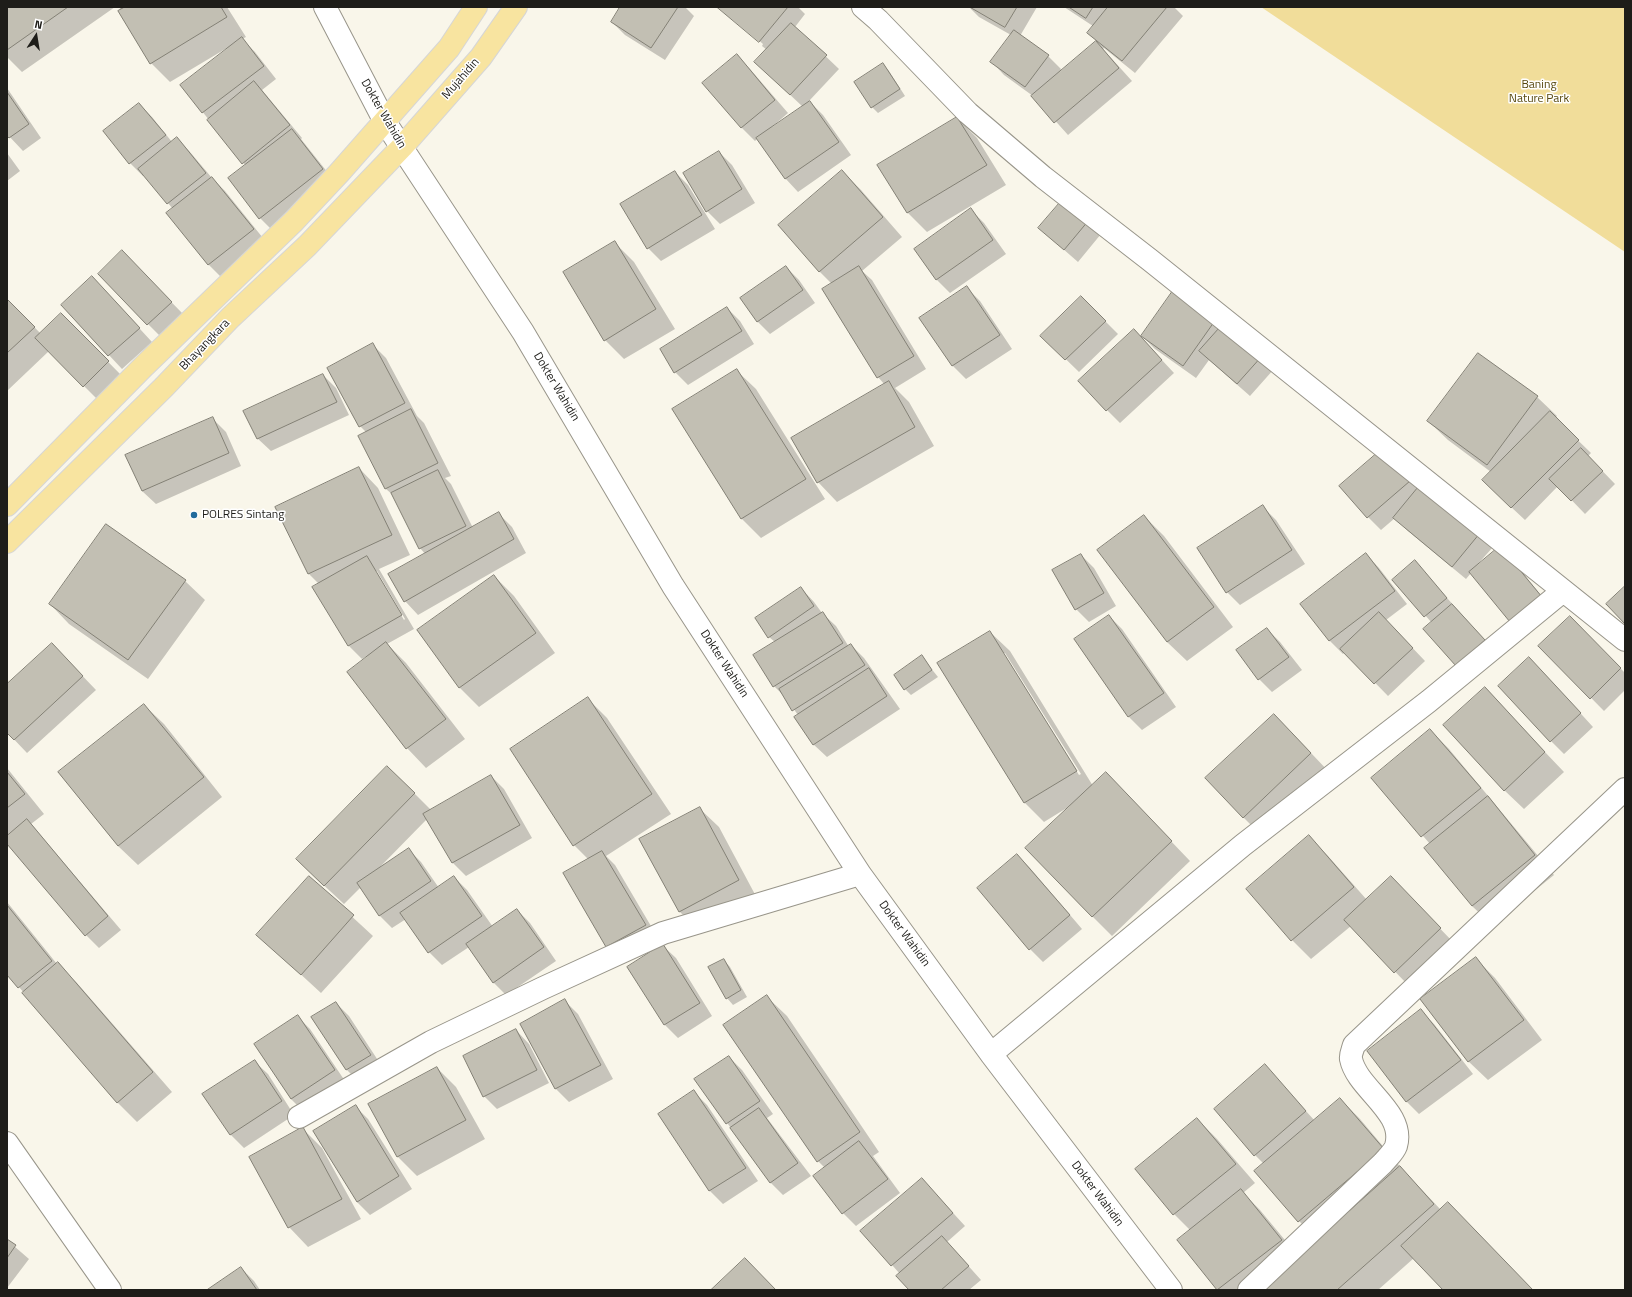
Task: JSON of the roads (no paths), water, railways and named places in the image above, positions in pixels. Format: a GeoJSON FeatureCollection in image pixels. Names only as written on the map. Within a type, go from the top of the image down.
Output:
{"type":"FeatureCollection","features":[{"type":"Feature","properties":{"kind":"main road"},"geometry":{"type":"LineString","coordinates":[[7,505],[144,366],[294,221],[385,122],[448,48],[476,7]]}},
{"type":"Feature","properties":{"kind":"main road","name":"Mujahidin"},"geometry":{"type":"LineString","coordinates":[[402,147],[481,57],[516,7]]}},
{"type":"Feature","properties":{"kind":"main road","name":"Bhayangkara"},"geometry":{"type":"LineString","coordinates":[[7,542],[164,387],[230,318],[306,246],[402,147]]}},
{"type":"Feature","properties":{"kind":"street","name":"Dokter Wahidin"},"geometry":{"type":"LineString","coordinates":[[325,7],[385,122],[523,332],[673,586],[860,874],[991,1054],[1171,1290]]}},
{"type":"Feature","properties":{"kind":"street"},"geometry":{"type":"LineString","coordinates":[[863,7],[878,20],[968,113],[1043,177],[1150,260],[1625,640]]}},
{"type":"Feature","properties":{"kind":"street"},"geometry":{"type":"LineString","coordinates":[[991,1054],[1242,845],[1429,701],[1563,591]]}},
{"type":"Feature","properties":{"kind":"street"},"geometry":{"type":"LineString","coordinates":[[1249,1290],[1383,1163],[1396,1147],[1397,1130],[1386,1108],[1355,1072],[1351,1058],[1354,1045],[1625,789]]}},
{"type":"Feature","properties":{"kind":"street"},"geometry":{"type":"LineString","coordinates":[[299,1117],[431,1042],[543,988],[663,933],[860,874]]}},
{"type":"Feature","properties":{"kind":"street"},"geometry":{"type":"LineString","coordinates":[[7,1143],[110,1290]]}},
{"type":"Feature","properties":{"kind":"place","name":"POLRES Sintang"},"geometry":{"type":"Point","coordinates":[194,515]}},
{"type":"Feature","properties":{"kind":"park label","name":"Baning Nature Park"},"geometry":{"type":"Point","coordinates":[1539,92]}}]}
